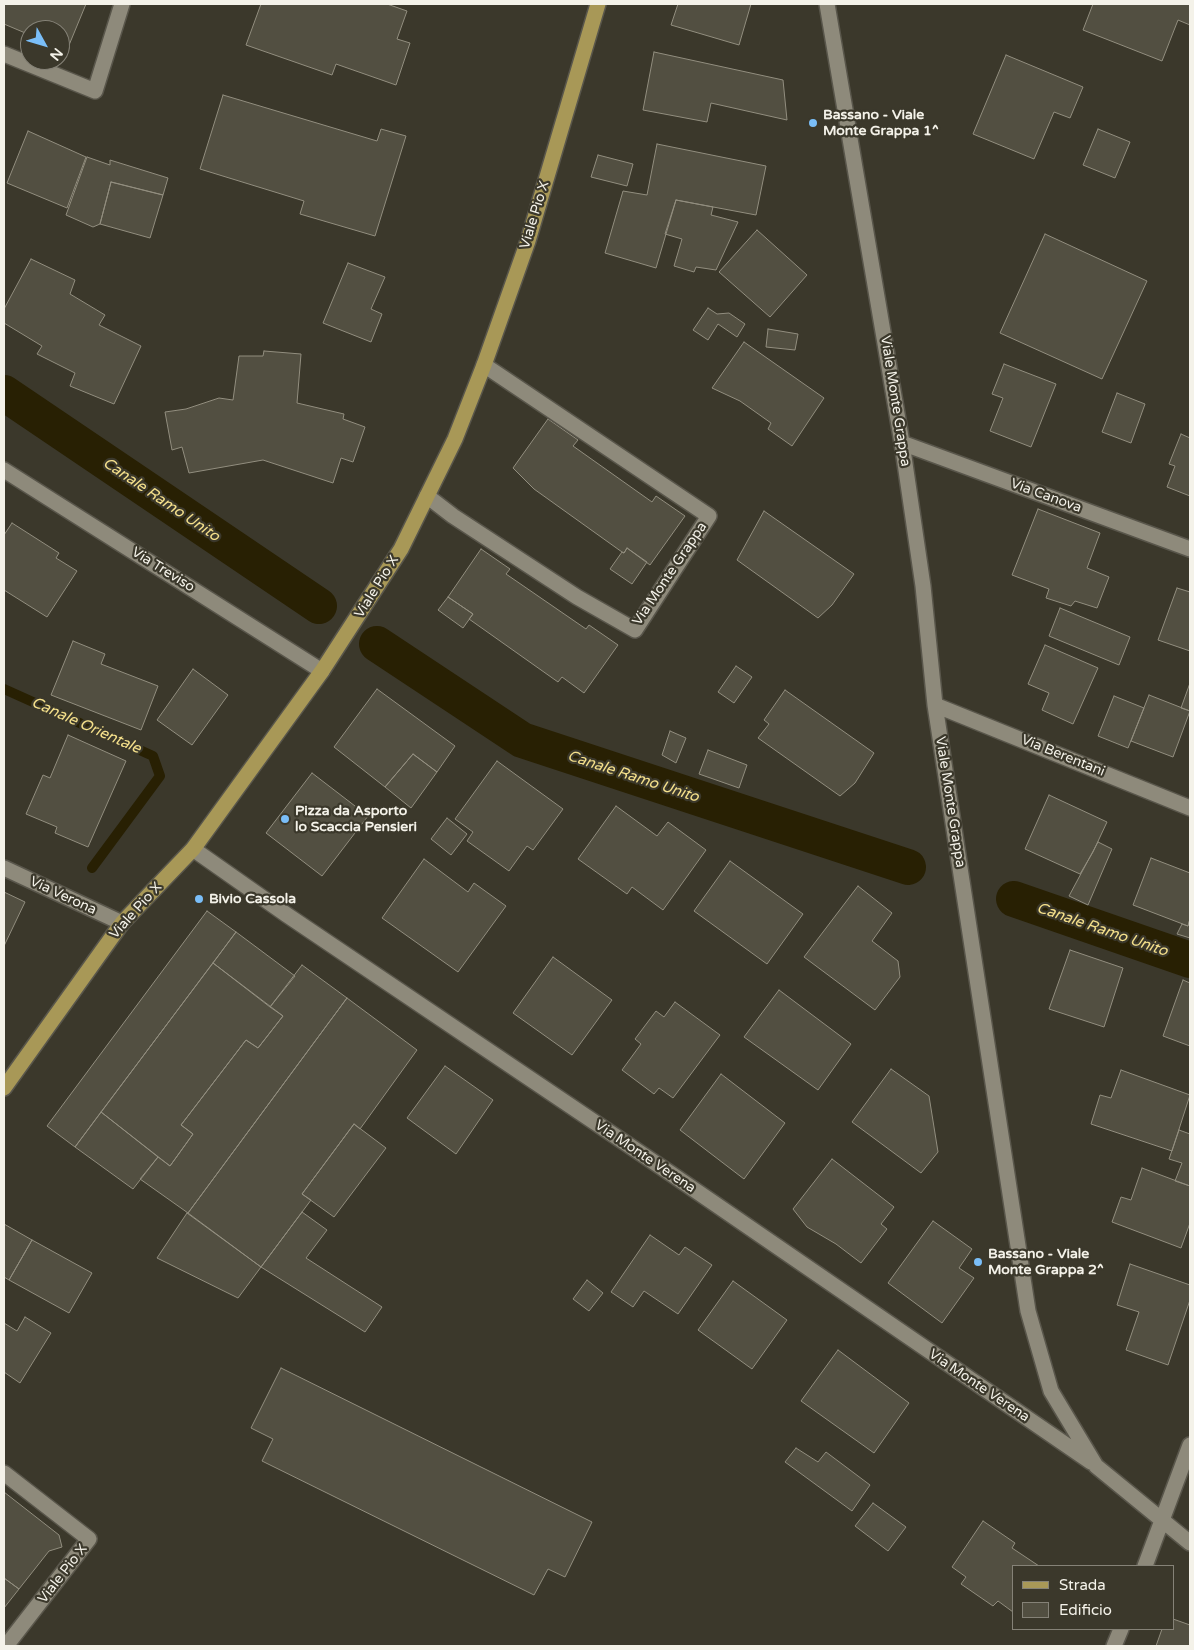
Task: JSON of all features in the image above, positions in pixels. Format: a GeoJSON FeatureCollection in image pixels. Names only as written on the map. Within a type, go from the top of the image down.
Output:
{"type":"FeatureCollection","features":[{"type":"Feature","properties":{"kind":"main road","name":"Viale Pio X"},"geometry":{"type":"LineString","coordinates":[[4,1088],[122,923],[194,849],[322,670],[387,572],[455,439],[484,365],[528,241],[598,4]]}},
{"type":"Feature","properties":{"kind":"street"},"geometry":{"type":"LineString","coordinates":[[4,54],[94,91],[122,4]]}},
{"type":"Feature","properties":{"kind":"street","name":"Viale Monte Grappa"},"geometry":{"type":"LineString","coordinates":[[828,4],[902,443],[923,586],[935,704],[1028,1311],[1051,1391],[1096,1466],[1162,1523],[1190,1543]]}},
{"type":"Feature","properties":{"kind":"street","name":"Via Monte Grappa"},"geometry":{"type":"LineString","coordinates":[[427,496],[453,516],[569,592],[635,630],[709,516],[484,365]]}},
{"type":"Feature","properties":{"kind":"street","name":"Via Canova"},"geometry":{"type":"LineString","coordinates":[[902,443],[1190,549]]}},
{"type":"Feature","properties":{"kind":"street","name":"Via Treviso"},"geometry":{"type":"LineString","coordinates":[[4,470],[322,670]]}},
{"type":"Feature","properties":{"kind":"street","name":"Via Berentani"},"geometry":{"type":"LineString","coordinates":[[935,704],[1190,808]]}},
{"type":"Feature","properties":{"kind":"street","name":"Via Monte Verena"},"geometry":{"type":"LineString","coordinates":[[194,849],[287,915],[670,1173],[1096,1466]]}},
{"type":"Feature","properties":{"kind":"street","name":"Via Verona"},"geometry":{"type":"LineString","coordinates":[[4,868],[122,923]]}},
{"type":"Feature","properties":{"kind":"street"},"geometry":{"type":"LineString","coordinates":[[1145,1565],[1190,1445]]}},
{"type":"Feature","properties":{"kind":"street","name":"Viale Pio X"},"geometry":{"type":"LineString","coordinates":[[4,1473],[89,1539],[6,1646]]}},
{"type":"Feature","properties":{"kind":"street"},"geometry":{"type":"LineString","coordinates":[[1114,1646],[1121,1630]]}},
{"type":"Feature","properties":{"kind":"building"},"geometry":{"type":"Polygon","coordinates":[[[4,4],[86,4],[70,43],[70,20],[20,20],[20,31],[4,24],[4,4]]]}},
{"type":"Feature","properties":{"kind":"building"},"geometry":{"type":"Polygon","coordinates":[[[261,4],[387,4],[407,11],[397,39],[410,43],[396,85],[336,64],[332,75],[246,45],[261,4]]]}},
{"type":"Feature","properties":{"kind":"building"},"geometry":{"type":"Polygon","coordinates":[[[678,4],[751,4],[739,45],[671,25],[678,4]]]}},
{"type":"Feature","properties":{"kind":"building"},"geometry":{"type":"Polygon","coordinates":[[[1093,4],[1190,4],[1190,25],[1178,20],[1162,61],[1083,30],[1093,4]]]}},
{"type":"Feature","properties":{"kind":"building"},"geometry":{"type":"Polygon","coordinates":[[[654,52],[783,80],[787,120],[711,103],[707,122],[643,110],[654,52]]]}},
{"type":"Feature","properties":{"kind":"building"},"geometry":{"type":"Polygon","coordinates":[[[1006,55],[1083,87],[1070,118],[1054,112],[1034,159],[973,134],[1006,55]]]}},
{"type":"Feature","properties":{"kind":"building"},"geometry":{"type":"Polygon","coordinates":[[[223,95],[377,141],[381,129],[406,136],[375,236],[300,214],[304,201],[200,169],[223,95]]]}},
{"type":"Feature","properties":{"kind":"building"},"geometry":{"type":"Polygon","coordinates":[[[1098,129],[1130,142],[1115,178],[1083,165],[1098,129]]]}},
{"type":"Feature","properties":{"kind":"building"},"geometry":{"type":"Polygon","coordinates":[[[28,131],[86,157],[67,208],[7,183],[28,131]]]}},
{"type":"Feature","properties":{"kind":"building"},"geometry":{"type":"Polygon","coordinates":[[[657,144],[766,166],[756,215],[676,200],[656,268],[605,253],[623,191],[647,195],[657,144]]]}},
{"type":"Feature","properties":{"kind":"building"},"geometry":{"type":"Polygon","coordinates":[[[598,155],[633,164],[627,186],[591,177],[598,155]]]}},
{"type":"Feature","properties":{"kind":"building"},"geometry":{"type":"Polygon","coordinates":[[[87,157],[110,165],[110,160],[168,178],[163,195],[111,182],[100,224],[93,227],[66,215],[87,157]]]}},
{"type":"Feature","properties":{"kind":"building"},"geometry":{"type":"Polygon","coordinates":[[[111,182],[163,195],[150,238],[100,224],[111,182]]]}},
{"type":"Feature","properties":{"kind":"building"},"geometry":{"type":"Polygon","coordinates":[[[676,200],[713,207],[711,215],[738,222],[716,270],[696,267],[694,272],[674,266],[682,239],[665,234],[676,200]]]}},
{"type":"Feature","properties":{"kind":"building"},"geometry":{"type":"Polygon","coordinates":[[[757,230],[807,275],[770,317],[719,272],[757,230]]]}},
{"type":"Feature","properties":{"kind":"building"},"geometry":{"type":"Polygon","coordinates":[[[1045,234],[1147,281],[1102,379],[1000,333],[1045,234]]]}},
{"type":"Feature","properties":{"kind":"building"},"geometry":{"type":"Polygon","coordinates":[[[31,259],[75,280],[70,294],[105,315],[99,325],[141,346],[114,404],[70,386],[75,373],[37,354],[42,346],[4,323],[4,309],[31,259]]]}},
{"type":"Feature","properties":{"kind":"building"},"geometry":{"type":"Polygon","coordinates":[[[348,263],[385,277],[371,309],[382,314],[371,342],[323,323],[348,263]]]}},
{"type":"Feature","properties":{"kind":"building"},"geometry":{"type":"Polygon","coordinates":[[[708,308],[717,314],[729,313],[745,324],[737,337],[718,324],[708,340],[693,330],[708,308]]]}},
{"type":"Feature","properties":{"kind":"building"},"geometry":{"type":"Polygon","coordinates":[[[768,329],[798,334],[795,350],[766,347],[768,329]]]}},
{"type":"Feature","properties":{"kind":"building"},"geometry":{"type":"Polygon","coordinates":[[[744,342],[824,398],[792,446],[768,429],[771,423],[740,401],[712,388],[744,342]]]}},
{"type":"Feature","properties":{"kind":"building"},"geometry":{"type":"Polygon","coordinates":[[[264,351],[301,354],[297,403],[344,414],[343,419],[365,427],[353,462],[341,458],[333,483],[263,460],[189,473],[182,447],[172,450],[165,412],[186,409],[219,398],[233,400],[239,356],[263,356],[264,351]]]}},
{"type":"Feature","properties":{"kind":"building"},"geometry":{"type":"Polygon","coordinates":[[[1004,364],[1056,384],[1031,447],[990,431],[1003,398],[992,394],[1004,364]]]}},
{"type":"Feature","properties":{"kind":"building"},"geometry":{"type":"Polygon","coordinates":[[[1117,393],[1145,404],[1131,443],[1102,432],[1117,393]]]}},
{"type":"Feature","properties":{"kind":"building"},"geometry":{"type":"Polygon","coordinates":[[[548,419],[578,440],[573,446],[652,502],[656,496],[685,516],[650,565],[627,548],[624,553],[622,552],[534,489],[513,468],[548,419]]]}},
{"type":"Feature","properties":{"kind":"building"},"geometry":{"type":"Polygon","coordinates":[[[1181,434],[1190,438],[1190,496],[1167,487],[1175,466],[1169,464],[1181,434]]]}},
{"type":"Feature","properties":{"kind":"building"},"geometry":{"type":"Polygon","coordinates":[[[1038,509],[1100,533],[1087,568],[1109,577],[1097,608],[1075,601],[1071,606],[1046,598],[1049,589],[1012,575],[1038,509]]]}},
{"type":"Feature","properties":{"kind":"building"},"geometry":{"type":"Polygon","coordinates":[[[764,511],[854,574],[832,605],[818,618],[737,560],[764,511]]]}},
{"type":"Feature","properties":{"kind":"building"},"geometry":{"type":"Polygon","coordinates":[[[12,523],[59,553],[56,558],[77,571],[47,617],[4,590],[4,535],[12,523]]]}},
{"type":"Feature","properties":{"kind":"building"},"geometry":{"type":"Polygon","coordinates":[[[627,548],[647,562],[632,584],[610,569],[627,548]]]}},
{"type":"Feature","properties":{"kind":"building"},"geometry":{"type":"Polygon","coordinates":[[[481,549],[510,569],[506,574],[586,629],[589,625],[618,645],[584,693],[562,677],[558,682],[469,619],[473,614],[448,597],[481,549]]]}},
{"type":"Feature","properties":{"kind":"building"},"geometry":{"type":"Polygon","coordinates":[[[1177,588],[1190,592],[1190,651],[1158,640],[1177,588]]]}},
{"type":"Feature","properties":{"kind":"building"},"geometry":{"type":"Polygon","coordinates":[[[448,597],[473,614],[463,628],[438,610],[448,597]]]}},
{"type":"Feature","properties":{"kind":"building"},"geometry":{"type":"Polygon","coordinates":[[[1060,608],[1130,637],[1119,665],[1049,636],[1060,608]]]}},
{"type":"Feature","properties":{"kind":"building"},"geometry":{"type":"Polygon","coordinates":[[[73,641],[105,654],[101,664],[158,686],[141,730],[51,695],[73,641]]]}},
{"type":"Feature","properties":{"kind":"building"},"geometry":{"type":"Polygon","coordinates":[[[1045,645],[1098,668],[1073,724],[1042,710],[1049,693],[1028,684],[1045,645]]]}},
{"type":"Feature","properties":{"kind":"building"},"geometry":{"type":"Polygon","coordinates":[[[736,666],[752,677],[734,703],[718,692],[736,666]]]}},
{"type":"Feature","properties":{"kind":"building"},"geometry":{"type":"Polygon","coordinates":[[[193,669],[228,695],[192,745],[157,720],[193,669]]]}},
{"type":"Feature","properties":{"kind":"building"},"geometry":{"type":"Polygon","coordinates":[[[1190,683],[1190,711],[1181,708],[1190,683]]]}},
{"type":"Feature","properties":{"kind":"building"},"geometry":{"type":"Polygon","coordinates":[[[377,689],[455,746],[437,772],[413,754],[385,787],[334,747],[377,689]]]}},
{"type":"Feature","properties":{"kind":"building"},"geometry":{"type":"Polygon","coordinates":[[[785,690],[874,753],[855,783],[840,796],[758,738],[769,724],[764,720],[785,690]]]}},
{"type":"Feature","properties":{"kind":"building"},"geometry":{"type":"Polygon","coordinates":[[[1149,695],[1190,711],[1173,757],[1131,741],[1149,695]]]}},
{"type":"Feature","properties":{"kind":"building"},"geometry":{"type":"Polygon","coordinates":[[[1114,696],[1144,708],[1128,748],[1098,736],[1114,696]]]}},
{"type":"Feature","properties":{"kind":"building"},"geometry":{"type":"Polygon","coordinates":[[[670,731],[686,738],[676,763],[662,755],[670,731]]]}},
{"type":"Feature","properties":{"kind":"building"},"geometry":{"type":"Polygon","coordinates":[[[68,735],[126,761],[88,847],[55,833],[57,827],[26,814],[43,775],[50,778],[68,735]]]}},
{"type":"Feature","properties":{"kind":"building"},"geometry":{"type":"Polygon","coordinates":[[[708,750],[747,765],[739,788],[699,774],[708,750]]]}},
{"type":"Feature","properties":{"kind":"building"},"geometry":{"type":"Polygon","coordinates":[[[413,754],[437,772],[411,808],[385,787],[413,754]]]}},
{"type":"Feature","properties":{"kind":"building"},"geometry":{"type":"Polygon","coordinates":[[[497,761],[563,809],[533,850],[527,846],[509,871],[467,841],[473,832],[455,819],[497,761]]]}},
{"type":"Feature","properties":{"kind":"building"},"geometry":{"type":"Polygon","coordinates":[[[312,773],[368,816],[322,876],[266,833],[312,773]]]}},
{"type":"Feature","properties":{"kind":"building"},"geometry":{"type":"Polygon","coordinates":[[[1049,795],[1107,822],[1080,874],[1025,849],[1049,795]]]}},
{"type":"Feature","properties":{"kind":"building"},"geometry":{"type":"Polygon","coordinates":[[[616,806],[657,836],[668,822],[706,850],[663,910],[632,887],[627,894],[578,859],[616,806]]]}},
{"type":"Feature","properties":{"kind":"building"},"geometry":{"type":"Polygon","coordinates":[[[447,818],[467,834],[451,855],[431,839],[447,818]]]}},
{"type":"Feature","properties":{"kind":"building"},"geometry":{"type":"Polygon","coordinates":[[[1098,842],[1112,849],[1088,905],[1069,896],[1098,842]]]}},
{"type":"Feature","properties":{"kind":"building"},"geometry":{"type":"Polygon","coordinates":[[[1151,858],[1190,873],[1190,919],[1188,926],[1133,905],[1151,858]]]}},
{"type":"Feature","properties":{"kind":"building"},"geometry":{"type":"Polygon","coordinates":[[[424,859],[468,892],[474,883],[506,906],[458,972],[382,918],[424,859]]]}},
{"type":"Feature","properties":{"kind":"building"},"geometry":{"type":"Polygon","coordinates":[[[730,861],[803,914],[767,964],[694,911],[730,861]]]}},
{"type":"Feature","properties":{"kind":"building"},"geometry":{"type":"Polygon","coordinates":[[[858,886],[892,913],[872,941],[898,961],[900,977],[875,1010],[804,957],[858,886]]]}},
{"type":"Feature","properties":{"kind":"building"},"geometry":{"type":"Polygon","coordinates":[[[4,892],[25,902],[4,946],[4,892]]]}},
{"type":"Feature","properties":{"kind":"building"},"geometry":{"type":"Polygon","coordinates":[[[207,911],[236,932],[75,1147],[47,1126],[207,911]]]}},
{"type":"Feature","properties":{"kind":"building"},"geometry":{"type":"Polygon","coordinates":[[[1190,919],[1190,938],[1177,934],[1182,924],[1188,926],[1190,919]]]}},
{"type":"Feature","properties":{"kind":"building"},"geometry":{"type":"Polygon","coordinates":[[[236,932],[295,976],[270,1007],[213,963],[236,932]]]}},
{"type":"Feature","properties":{"kind":"building"},"geometry":{"type":"Polygon","coordinates":[[[1070,950],[1123,968],[1104,1027],[1049,1009],[1070,950]]]}},
{"type":"Feature","properties":{"kind":"building"},"geometry":{"type":"Polygon","coordinates":[[[553,957],[612,1000],[572,1055],[513,1013],[553,957]]]}},
{"type":"Feature","properties":{"kind":"building"},"geometry":{"type":"Polygon","coordinates":[[[213,963],[283,1016],[258,1048],[246,1040],[181,1125],[193,1134],[170,1166],[101,1112],[213,963]]]}},
{"type":"Feature","properties":{"kind":"building"},"geometry":{"type":"Polygon","coordinates":[[[302,965],[347,998],[188,1213],[140,1179],[158,1157],[170,1166],[193,1134],[181,1125],[246,1040],[258,1048],[283,1016],[270,1007],[302,965]]]}},
{"type":"Feature","properties":{"kind":"building"},"geometry":{"type":"Polygon","coordinates":[[[1183,980],[1190,983],[1190,1046],[1163,1036],[1183,980]]]}},
{"type":"Feature","properties":{"kind":"building"},"geometry":{"type":"Polygon","coordinates":[[[779,990],[851,1044],[818,1090],[744,1037],[779,990]]]}},
{"type":"Feature","properties":{"kind":"building"},"geometry":{"type":"Polygon","coordinates":[[[347,998],[417,1050],[360,1129],[354,1124],[302,1194],[311,1200],[261,1267],[188,1213],[347,998]]]}},
{"type":"Feature","properties":{"kind":"building"},"geometry":{"type":"Polygon","coordinates":[[[675,1002],[720,1035],[673,1098],[659,1088],[654,1094],[622,1070],[641,1044],[635,1039],[656,1011],[664,1017],[675,1002]]]}},
{"type":"Feature","properties":{"kind":"building"},"geometry":{"type":"Polygon","coordinates":[[[445,1066],[493,1100],[456,1154],[407,1118],[445,1066]]]}},
{"type":"Feature","properties":{"kind":"building"},"geometry":{"type":"Polygon","coordinates":[[[891,1069],[929,1096],[938,1152],[921,1173],[852,1122],[891,1069]]]}},
{"type":"Feature","properties":{"kind":"building"},"geometry":{"type":"Polygon","coordinates":[[[1121,1070],[1190,1095],[1172,1151],[1091,1124],[1100,1095],[1111,1098],[1121,1070]]]}},
{"type":"Feature","properties":{"kind":"building"},"geometry":{"type":"Polygon","coordinates":[[[721,1074],[785,1123],[744,1179],[680,1130],[721,1074]]]}},
{"type":"Feature","properties":{"kind":"building"},"geometry":{"type":"Polygon","coordinates":[[[101,1112],[158,1157],[133,1189],[75,1147],[101,1112]]]}},
{"type":"Feature","properties":{"kind":"building"},"geometry":{"type":"Polygon","coordinates":[[[354,1124],[386,1148],[334,1217],[302,1194],[354,1124]]]}},
{"type":"Feature","properties":{"kind":"building"},"geometry":{"type":"Polygon","coordinates":[[[1179,1130],[1190,1134],[1190,1186],[1175,1181],[1182,1163],[1169,1159],[1179,1130]]]}},
{"type":"Feature","properties":{"kind":"building"},"geometry":{"type":"Polygon","coordinates":[[[832,1159],[894,1207],[881,1224],[887,1229],[861,1263],[836,1244],[807,1227],[793,1209],[832,1159]]]}},
{"type":"Feature","properties":{"kind":"building"},"geometry":{"type":"Polygon","coordinates":[[[1142,1168],[1190,1186],[1190,1223],[1181,1248],[1112,1222],[1121,1197],[1131,1200],[1142,1168]]]}},
{"type":"Feature","properties":{"kind":"building"},"geometry":{"type":"Polygon","coordinates":[[[302,1212],[327,1230],[306,1258],[382,1307],[365,1332],[261,1267],[302,1212]]]}},
{"type":"Feature","properties":{"kind":"building"},"geometry":{"type":"Polygon","coordinates":[[[187,1213],[261,1267],[238,1298],[157,1258],[187,1213]]]}},
{"type":"Feature","properties":{"kind":"building"},"geometry":{"type":"Polygon","coordinates":[[[933,1221],[972,1249],[959,1268],[974,1278],[942,1323],[888,1283],[933,1221]]]}},
{"type":"Feature","properties":{"kind":"building"},"geometry":{"type":"Polygon","coordinates":[[[4,1224],[32,1240],[9,1280],[4,1277],[4,1224]]]}},
{"type":"Feature","properties":{"kind":"building"},"geometry":{"type":"Polygon","coordinates":[[[650,1235],[679,1255],[685,1247],[712,1265],[678,1314],[644,1291],[633,1307],[611,1292],[650,1235]]]}},
{"type":"Feature","properties":{"kind":"building"},"geometry":{"type":"Polygon","coordinates":[[[32,1240],[92,1273],[69,1313],[9,1280],[32,1240]]]}},
{"type":"Feature","properties":{"kind":"building"},"geometry":{"type":"Polygon","coordinates":[[[1130,1264],[1190,1285],[1190,1300],[1168,1365],[1126,1350],[1139,1312],[1117,1305],[1130,1264]]]}},
{"type":"Feature","properties":{"kind":"building"},"geometry":{"type":"Polygon","coordinates":[[[587,1280],[603,1293],[589,1311],[573,1299],[587,1280]]]}},
{"type":"Feature","properties":{"kind":"building"},"geometry":{"type":"Polygon","coordinates":[[[733,1281],[787,1320],[752,1369],[698,1330],[733,1281]]]}},
{"type":"Feature","properties":{"kind":"building"},"geometry":{"type":"Polygon","coordinates":[[[25,1317],[51,1333],[20,1383],[4,1372],[4,1323],[17,1331],[25,1317]]]}},
{"type":"Feature","properties":{"kind":"building"},"geometry":{"type":"Polygon","coordinates":[[[838,1350],[909,1403],[874,1453],[801,1401],[838,1350]]]}},
{"type":"Feature","properties":{"kind":"building"},"geometry":{"type":"Polygon","coordinates":[[[281,1368],[592,1522],[565,1577],[548,1569],[534,1595],[262,1461],[273,1439],[251,1428],[281,1368]]]}},
{"type":"Feature","properties":{"kind":"building"},"geometry":{"type":"Polygon","coordinates":[[[796,1448],[818,1462],[826,1452],[870,1485],[852,1511],[785,1462],[796,1448]]]}},
{"type":"Feature","properties":{"kind":"building"},"geometry":{"type":"Polygon","coordinates":[[[4,1492],[59,1535],[62,1547],[49,1551],[19,1589],[4,1578],[4,1492]]]}},
{"type":"Feature","properties":{"kind":"building"},"geometry":{"type":"Polygon","coordinates":[[[873,1503],[906,1527],[888,1551],[855,1526],[873,1503]]]}},
{"type":"Feature","properties":{"kind":"building"},"geometry":{"type":"Polygon","coordinates":[[[983,1521],[1015,1543],[1012,1548],[1038,1565],[1012,1565],[1012,1611],[998,1601],[993,1606],[961,1584],[966,1577],[952,1567],[983,1521]]]}},
{"type":"Feature","properties":{"kind":"building"},"geometry":{"type":"Polygon","coordinates":[[[4,1578],[19,1589],[4,1608],[4,1578]]]}},
{"type":"Feature","properties":{"kind":"building"},"geometry":{"type":"Polygon","coordinates":[[[1174,1619],[1190,1625],[1190,1646],[1156,1646],[1162,1630],[1174,1630],[1174,1619]]]}},
{"type":"Feature","properties":{"kind":"waterway","name":"Canale Ramo Unito"},"geometry":{"type":"LineString","coordinates":[[4,393],[319,606]]}},
{"type":"Feature","properties":{"kind":"waterway","name":"Canale Ramo Unito"},"geometry":{"type":"LineString","coordinates":[[377,644],[522,740],[908,867]]}},
{"type":"Feature","properties":{"kind":"waterway","name":"Canale Orientale"},"geometry":{"type":"LineString","coordinates":[[4,689],[153,756],[160,776],[92,868]]}},
{"type":"Feature","properties":{"kind":"waterway","name":"Canale Ramo Unito"},"geometry":{"type":"LineString","coordinates":[[1014,899],[1190,960]]}},
{"type":"Feature","properties":{"kind":"place","name":"Bassano - Viale Monte Grappa 1^"},"geometry":{"type":"Point","coordinates":[813,123]}},
{"type":"Feature","properties":{"kind":"place","name":"Pizza da Asporto lo Scaccia Pensieri"},"geometry":{"type":"Point","coordinates":[285,819]}},
{"type":"Feature","properties":{"kind":"place","name":"Bivio Cassola"},"geometry":{"type":"Point","coordinates":[199,899]}},
{"type":"Feature","properties":{"kind":"place","name":"Bassano - Viale Monte Grappa 2^"},"geometry":{"type":"Point","coordinates":[978,1262]}}]}
